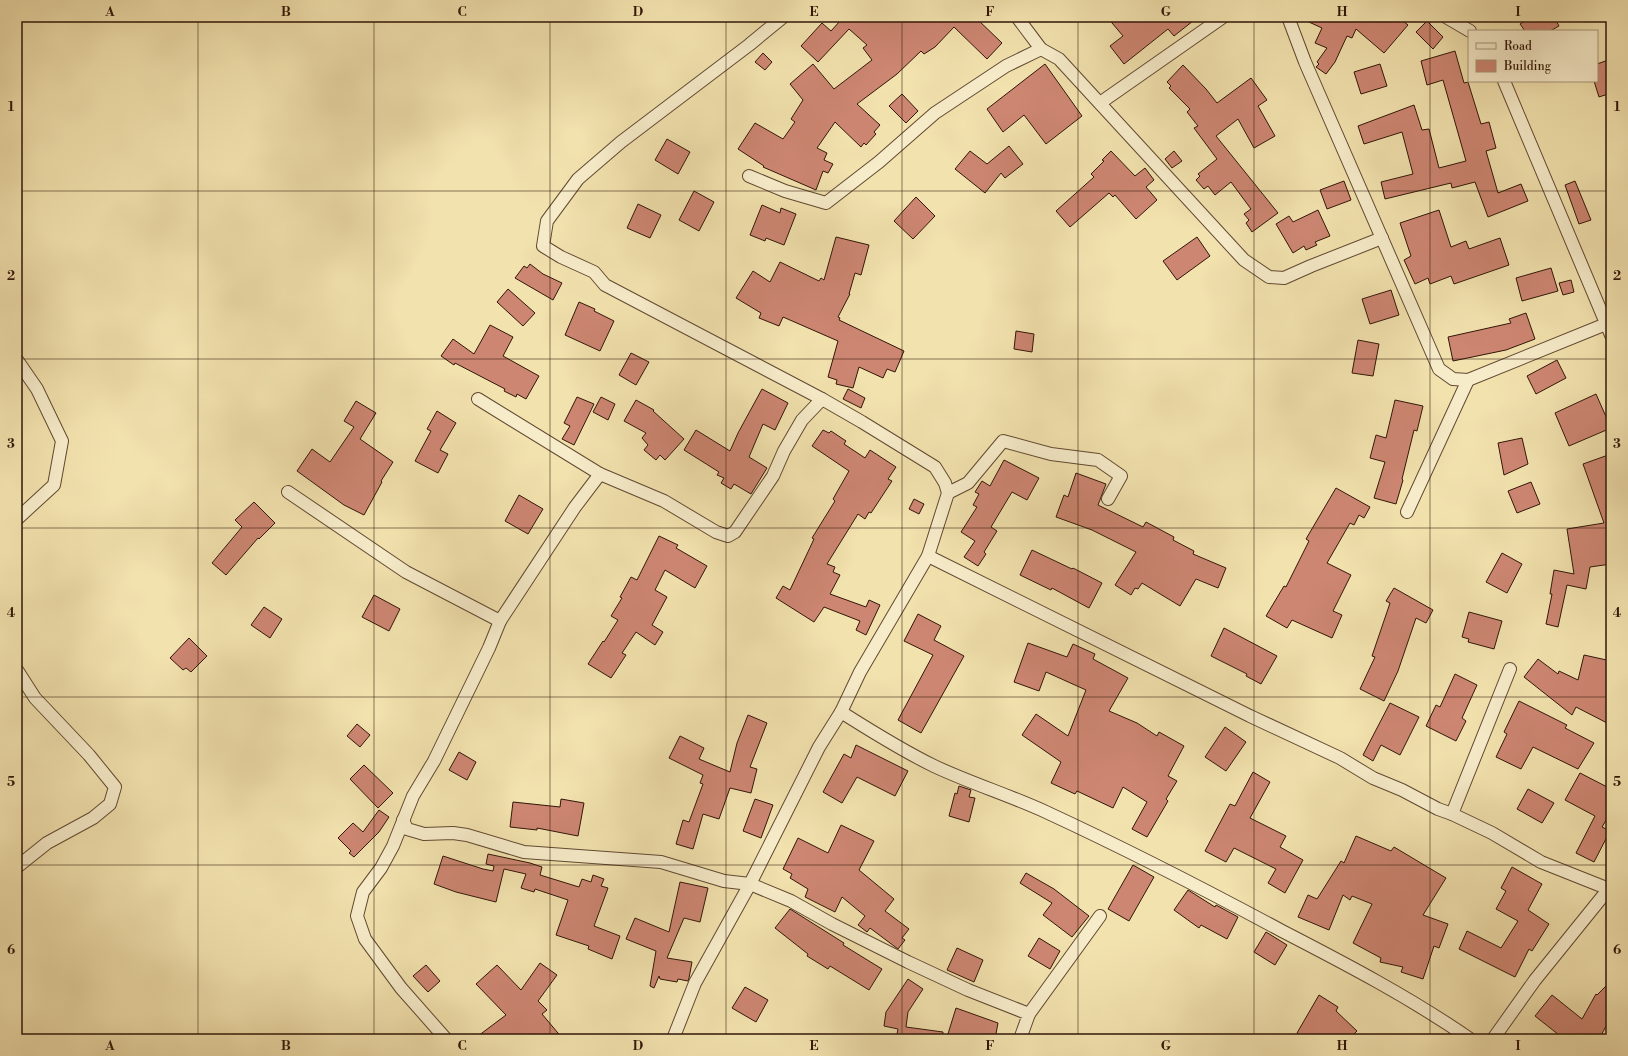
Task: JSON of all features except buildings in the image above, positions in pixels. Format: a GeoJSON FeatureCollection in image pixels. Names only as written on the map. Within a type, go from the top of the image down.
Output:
{"type":"FeatureCollection","features":[{"type":"Feature","properties":{"kind":"street"},"geometry":{"type":"LineString","coordinates":[[673,1039],[695,983],[750,884],[819,747],[841,712],[860,672],[928,556],[948,493],[945,482],[935,467],[822,399],[605,285],[594,272],[561,257],[543,246],[547,221],[578,179],[621,142],[749,45],[783,17]]}},
{"type":"Feature","properties":{"kind":"street"},"geometry":{"type":"LineString","coordinates":[[1017,17],[1041,49],[1059,59],[1244,260],[1269,277],[1284,278],[1382,238]]}},
{"type":"Feature","properties":{"kind":"street"},"geometry":{"type":"LineString","coordinates":[[1100,103],[1223,17]]}},
{"type":"Feature","properties":{"kind":"street"},"geometry":{"type":"LineString","coordinates":[[1288,17],[1305,62],[1439,369],[1453,379],[1468,380],[1609,330],[1504,82]]}},
{"type":"Feature","properties":{"kind":"street"},"geometry":{"type":"LineString","coordinates":[[1446,17],[1468,30]]}},
{"type":"Feature","properties":{"kind":"street"},"geometry":{"type":"LineString","coordinates":[[749,176],[785,191],[826,203],[879,162],[934,113],[1006,66],[1041,49]]}},
{"type":"Feature","properties":{"kind":"street"},"geometry":{"type":"LineString","coordinates":[[17,360],[37,388],[62,441],[54,485],[17,519]]}},
{"type":"Feature","properties":{"kind":"street"},"geometry":{"type":"LineString","coordinates":[[1408,512],[1468,380]]}},
{"type":"Feature","properties":{"kind":"street"},"geometry":{"type":"LineString","coordinates":[[478,399],[600,474],[664,501],[716,532],[728,536],[735,532],[773,476],[784,451],[802,420],[822,399]]}},
{"type":"Feature","properties":{"kind":"street"},"geometry":{"type":"LineString","coordinates":[[948,493],[968,483],[1003,441],[1051,454],[1098,460],[1121,476],[1108,500]]}},
{"type":"Feature","properties":{"kind":"street"},"geometry":{"type":"LineString","coordinates":[[446,1039],[401,988],[365,939],[357,916],[363,892],[381,868],[393,846],[413,796],[434,760],[489,648],[500,621],[575,507],[600,474]]}},
{"type":"Feature","properties":{"kind":"street"},"geometry":{"type":"LineString","coordinates":[[288,492],[406,572],[500,621]]}},
{"type":"Feature","properties":{"kind":"street"},"geometry":{"type":"LineString","coordinates":[[928,556],[1250,716],[1340,758],[1373,778],[1402,790],[1438,809],[1492,833],[1541,862],[1610,888],[1535,980],[1493,1039]]}},
{"type":"Feature","properties":{"kind":"street"},"geometry":{"type":"LineString","coordinates":[[1452,814],[1510,669]]}},
{"type":"Feature","properties":{"kind":"street"},"geometry":{"type":"LineString","coordinates":[[17,670],[34,698],[89,755],[115,787],[110,804],[93,818],[48,843],[17,867]]}},
{"type":"Feature","properties":{"kind":"street"},"geometry":{"type":"LineString","coordinates":[[841,712],[895,746],[934,765],[1044,811],[1136,854],[1191,882],[1439,1017],[1470,1039]]}},
{"type":"Feature","properties":{"kind":"street"},"geometry":{"type":"LineString","coordinates":[[403,820],[407,829],[424,834],[453,833],[467,835],[524,852],[661,862],[724,881],[750,884],[791,901],[832,924],[968,990],[1029,1014]]}},
{"type":"Feature","properties":{"kind":"street"},"geometry":{"type":"LineString","coordinates":[[1020,1039],[1029,1014],[1100,916]]}}]}
